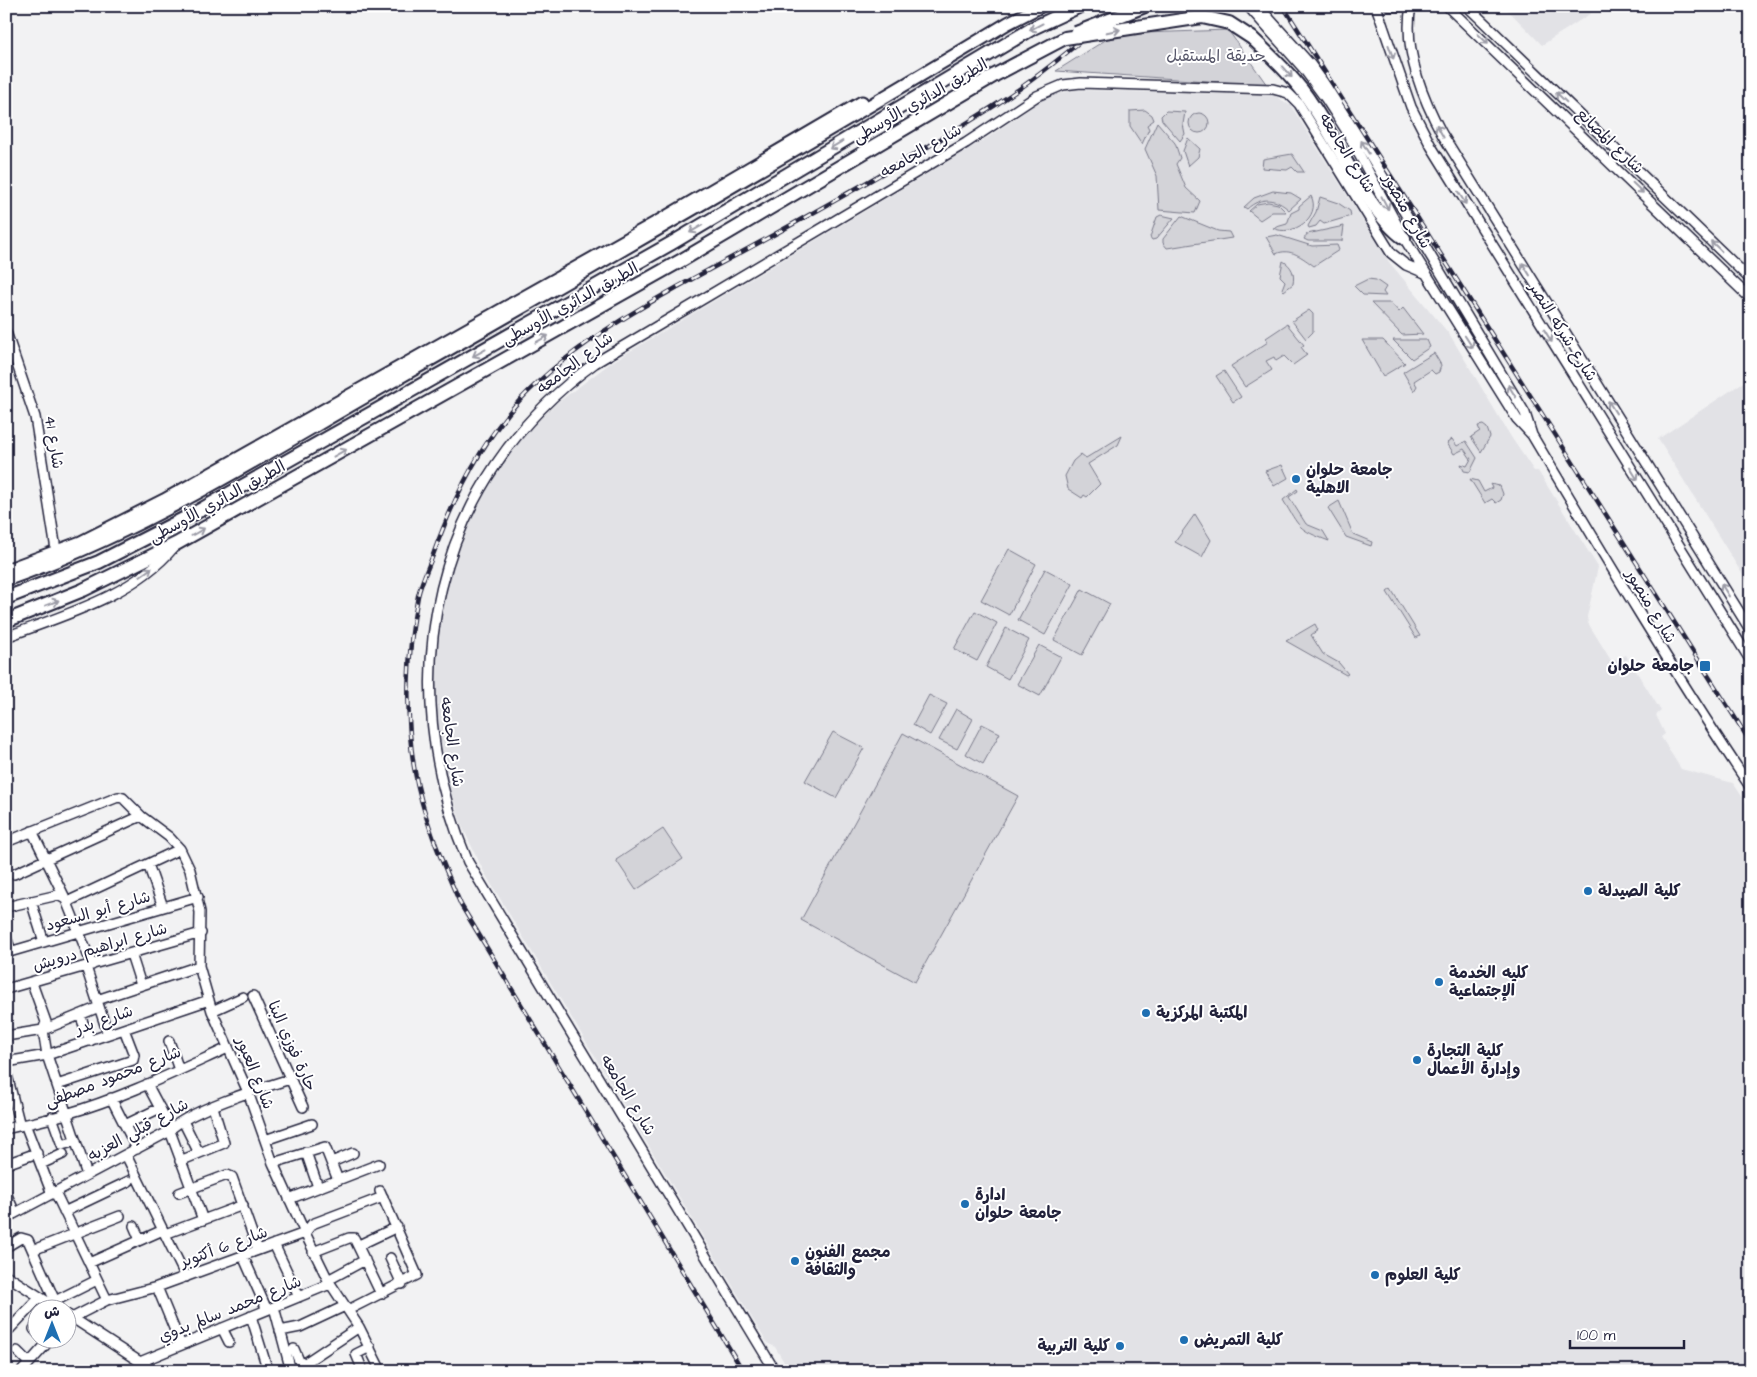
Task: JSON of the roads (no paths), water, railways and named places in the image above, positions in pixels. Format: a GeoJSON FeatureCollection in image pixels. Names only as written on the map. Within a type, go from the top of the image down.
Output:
{"type":"FeatureCollection","features":[{"type":"Feature","properties":{"kind":"highway","name":"الطريق الدائري الأوسطى"},"geometry":{"type":"LineString","coordinates":[[6,598],[99,562],[194,513],[664,248],[1028,31],[1080,6]]}},
{"type":"Feature","properties":{"kind":"highway","name":"الطريق الدائري الأوسطى"},"geometry":{"type":"LineString","coordinates":[[6,621],[83,590],[176,544],[682,260],[995,76],[1065,38],[1145,6]]}},
{"type":"Feature","properties":{"kind":"highway"},"geometry":{"type":"LineString","coordinates":[[1065,38],[1202,17],[1229,23],[1252,38],[1284,69],[1304,93],[1383,219],[1404,238]]}},
{"type":"Feature","properties":{"kind":"main road"},"geometry":{"type":"LineString","coordinates":[[6,580],[57,556],[206,477],[657,222],[1025,6]]}},
{"type":"Feature","properties":{"kind":"main road"},"geometry":{"type":"LineString","coordinates":[[6,570],[57,556],[128,529],[212,484],[662,229],[1041,6]]}},
{"type":"Feature","properties":{"kind":"street","name":"شارع منصور"},"geometry":{"type":"LineString","coordinates":[[1248,6],[1319,88],[1346,130],[1425,273],[1517,419],[1532,435],[1668,663],[1751,788]]}},
{"type":"Feature","properties":{"kind":"street","name":"شارع منصور"},"geometry":{"type":"LineString","coordinates":[[1258,6],[1310,64],[1337,100],[1525,413],[1532,435]]}},
{"type":"Feature","properties":{"kind":"street","name":"شارع شركه النصر"},"geometry":{"type":"LineString","coordinates":[[1376,6],[1411,108],[1430,146],[1751,661]]}},
{"type":"Feature","properties":{"kind":"street"},"geometry":{"type":"LineString","coordinates":[[1389,6],[1404,6]]}},
{"type":"Feature","properties":{"kind":"street","name":"شارع شركه النصر"},"geometry":{"type":"LineString","coordinates":[[1411,6],[1409,24],[1410,46],[1427,102],[1442,134],[1751,631]]}},
{"type":"Feature","properties":{"kind":"street","name":"شارع المصانع"},"geometry":{"type":"LineString","coordinates":[[1448,6],[1751,299]]}},
{"type":"Feature","properties":{"kind":"street","name":"شارع المصانع"},"geometry":{"type":"LineString","coordinates":[[1467,6],[1751,280]]}},
{"type":"Feature","properties":{"kind":"street","name":"شارع الجامعه"},"geometry":{"type":"LineString","coordinates":[[775,1371],[468,862],[450,815],[436,760],[431,718],[430,675],[434,632],[442,590],[454,549],[468,512],[486,477],[508,444],[534,414],[563,387],[595,363],[972,140],[1037,96],[1063,85],[1081,83],[1273,89],[1288,93],[1299,104],[1392,253],[1406,265],[1425,273]]}},
{"type":"Feature","properties":{"kind":"street"},"geometry":{"type":"LineString","coordinates":[[1594,146],[1603,138]]}},
{"type":"Feature","properties":{"kind":"street","name":"شارع 41"},"geometry":{"type":"LineString","coordinates":[[6,332],[35,416],[57,556]]}},
{"type":"Feature","properties":{"kind":"street"},"geometry":{"type":"LineString","coordinates":[[6,637],[65,616],[110,594],[150,570],[176,544]]}},
{"type":"Feature","properties":{"kind":"street","name":"شارع العبور"},"geometry":{"type":"LineString","coordinates":[[32,831],[116,797],[123,798],[141,816],[169,837],[180,849],[190,870],[198,897],[201,933],[199,966],[212,1011],[248,1092],[273,1163],[304,1233],[329,1282],[359,1327],[381,1371]]}},
{"type":"Feature","properties":{"kind":"street"},"geometry":{"type":"LineString","coordinates":[[14,874],[141,816]]}},
{"type":"Feature","properties":{"kind":"street"},"geometry":{"type":"LineString","coordinates":[[6,842],[32,831],[80,933],[108,1034]]}},
{"type":"Feature","properties":{"kind":"street"},"geometry":{"type":"LineString","coordinates":[[66,900],[180,849]]}},
{"type":"Feature","properties":{"kind":"street"},"geometry":{"type":"LineString","coordinates":[[148,864],[164,908]]}},
{"type":"Feature","properties":{"kind":"street"},"geometry":{"type":"LineString","coordinates":[[6,907],[58,895],[66,900]]}},
{"type":"Feature","properties":{"kind":"street","name":"شارع أبو السعود"},"geometry":{"type":"LineString","coordinates":[[9,952],[80,933],[198,897]]}},
{"type":"Feature","properties":{"kind":"street"},"geometry":{"type":"LineString","coordinates":[[31,901],[44,942]]}},
{"type":"Feature","properties":{"kind":"street","name":"شارع ابراهيم درويش"},"geometry":{"type":"LineString","coordinates":[[6,990],[201,933]]}},
{"type":"Feature","properties":{"kind":"street"},"geometry":{"type":"LineString","coordinates":[[6,937],[9,952]]}},
{"type":"Feature","properties":{"kind":"street"},"geometry":{"type":"LineString","coordinates":[[131,954],[141,985]]}},
{"type":"Feature","properties":{"kind":"street"},"geometry":{"type":"LineString","coordinates":[[6,1036],[43,1030],[80,1014],[98,1003],[141,985],[199,966]]}},
{"type":"Feature","properties":{"kind":"street"},"geometry":{"type":"LineString","coordinates":[[32,983],[46,1022],[43,1030],[47,1055],[87,1175]]}},
{"type":"Feature","properties":{"kind":"street","name":"حارة فوزي البنا"},"geometry":{"type":"LineString","coordinates":[[253,996],[303,1108]]}},
{"type":"Feature","properties":{"kind":"street"},"geometry":{"type":"LineString","coordinates":[[212,1011],[243,997]]}},
{"type":"Feature","properties":{"kind":"street","name":"شارع بدر"},"geometry":{"type":"LineString","coordinates":[[6,1062],[47,1055],[209,1000]]}},
{"type":"Feature","properties":{"kind":"street"},"geometry":{"type":"LineString","coordinates":[[80,1014],[90,1041]]}},
{"type":"Feature","properties":{"kind":"street"},"geometry":{"type":"LineString","coordinates":[[57,1085],[133,1060],[134,1055],[124,1029]]}},
{"type":"Feature","properties":{"kind":"street"},"geometry":{"type":"LineString","coordinates":[[169,1041],[179,1070]]}},
{"type":"Feature","properties":{"kind":"street","name":"شارع محمود مصطفى"},"geometry":{"type":"LineString","coordinates":[[6,1129],[66,1114],[111,1098],[228,1048]]}},
{"type":"Feature","properties":{"kind":"street"},"geometry":{"type":"LineString","coordinates":[[6,1071],[22,1125],[107,1300]]}},
{"type":"Feature","properties":{"kind":"street","name":"شارع قبلي العزبه"},"geometry":{"type":"LineString","coordinates":[[6,1218],[137,1149],[183,1121],[248,1092],[290,1078]]}},
{"type":"Feature","properties":{"kind":"street"},"geometry":{"type":"LineString","coordinates":[[147,1084],[171,1130],[180,1154],[180,1161],[203,1220]]}},
{"type":"Feature","properties":{"kind":"street"},"geometry":{"type":"LineString","coordinates":[[111,1098],[137,1149]]}},
{"type":"Feature","properties":{"kind":"street"},"geometry":{"type":"LineString","coordinates":[[180,1161],[224,1142],[213,1107]]}},
{"type":"Feature","properties":{"kind":"street"},"geometry":{"type":"LineString","coordinates":[[125,1125],[160,1108]]}},
{"type":"Feature","properties":{"kind":"street"},"geometry":{"type":"LineString","coordinates":[[52,1117],[62,1145],[76,1141]]}},
{"type":"Feature","properties":{"kind":"street"},"geometry":{"type":"LineString","coordinates":[[183,1121],[199,1153]]}},
{"type":"Feature","properties":{"kind":"street"},"geometry":{"type":"LineString","coordinates":[[265,1140],[312,1124]]}},
{"type":"Feature","properties":{"kind":"street"},"geometry":{"type":"LineString","coordinates":[[273,1163],[325,1147],[338,1180]]}},
{"type":"Feature","properties":{"kind":"street"},"geometry":{"type":"LineString","coordinates":[[306,1152],[318,1187]]}},
{"type":"Feature","properties":{"kind":"street"},"geometry":{"type":"LineString","coordinates":[[6,1164],[36,1153]]}},
{"type":"Feature","properties":{"kind":"street"},"geometry":{"type":"LineString","coordinates":[[332,1162],[353,1153]]}},
{"type":"Feature","properties":{"kind":"street"},"geometry":{"type":"LineString","coordinates":[[41,1164],[63,1154]]}},
{"type":"Feature","properties":{"kind":"street"},"geometry":{"type":"LineString","coordinates":[[126,1155],[186,1277]]}},
{"type":"Feature","properties":{"kind":"street"},"geometry":{"type":"LineString","coordinates":[[289,1199],[380,1164]]}},
{"type":"Feature","properties":{"kind":"street"},"geometry":{"type":"LineString","coordinates":[[179,1193],[231,1176],[258,1250]]}},
{"type":"Feature","properties":{"kind":"street"},"geometry":{"type":"LineString","coordinates":[[64,1212],[129,1181]]}},
{"type":"Feature","properties":{"kind":"street"},"geometry":{"type":"LineString","coordinates":[[6,1193],[15,1213]]}},
{"type":"Feature","properties":{"kind":"street","name":"شارع 6 أكتوبر"},"geometry":{"type":"LineString","coordinates":[[78,1313],[107,1300],[157,1287],[304,1233],[312,1224],[382,1194],[397,1227]]}},
{"type":"Feature","properties":{"kind":"street"},"geometry":{"type":"LineString","coordinates":[[89,1262],[140,1240],[243,1205]]}},
{"type":"Feature","properties":{"kind":"street"},"geometry":{"type":"LineString","coordinates":[[33,1250],[120,1216]]}},
{"type":"Feature","properties":{"kind":"street"},"geometry":{"type":"LineString","coordinates":[[134,1226],[140,1240]]}},
{"type":"Feature","properties":{"kind":"street"},"geometry":{"type":"LineString","coordinates":[[280,1331],[300,1327],[381,1294],[416,1277],[417,1273],[397,1227],[359,1245]]}},
{"type":"Feature","properties":{"kind":"street"},"geometry":{"type":"LineString","coordinates":[[6,1247],[25,1238],[28,1240],[53,1300]]}},
{"type":"Feature","properties":{"kind":"street"},"geometry":{"type":"LineString","coordinates":[[313,1252],[349,1238],[356,1240],[381,1294]]}},
{"type":"Feature","properties":{"kind":"street"},"geometry":{"type":"LineString","coordinates":[[274,1244],[298,1297]]}},
{"type":"Feature","properties":{"kind":"street"},"geometry":{"type":"LineString","coordinates":[[243,1256],[271,1308],[297,1369]]}},
{"type":"Feature","properties":{"kind":"street"},"geometry":{"type":"LineString","coordinates":[[390,1258],[402,1284]]}},
{"type":"Feature","properties":{"kind":"street","name":"شارع محمد سالم بدوي"},"geometry":{"type":"LineString","coordinates":[[140,1362],[298,1297],[329,1282],[365,1260]]}},
{"type":"Feature","properties":{"kind":"street"},"geometry":{"type":"LineString","coordinates":[[6,1275],[46,1300]]}},
{"type":"Feature","properties":{"kind":"street"},"geometry":{"type":"LineString","coordinates":[[63,1300],[97,1280]]}},
{"type":"Feature","properties":{"kind":"street"},"geometry":{"type":"LineString","coordinates":[[157,1287],[181,1345]]}},
{"type":"Feature","properties":{"kind":"street"},"geometry":{"type":"LineString","coordinates":[[6,1333],[40,1297]]}},
{"type":"Feature","properties":{"kind":"street"},"geometry":{"type":"LineString","coordinates":[[251,1316],[268,1371]]}},
{"type":"Feature","properties":{"kind":"street"},"geometry":{"type":"LineString","coordinates":[[78,1323],[154,1371]]}},
{"type":"Feature","properties":{"kind":"street"},"geometry":{"type":"LineString","coordinates":[[297,1369],[359,1327]]}},
{"type":"Feature","properties":{"kind":"street"},"geometry":{"type":"LineString","coordinates":[[222,1328],[229,1342]]}},
{"type":"Feature","properties":{"kind":"street"},"geometry":{"type":"LineString","coordinates":[[361,1366],[356,1354],[370,1347]]}},
{"type":"Feature","properties":{"kind":"street"},"geometry":{"type":"LineString","coordinates":[[294,1349],[297,1369]]}},
{"type":"Feature","properties":{"kind":"street"},"geometry":{"type":"LineString","coordinates":[[22,1371],[40,1350]]}},
{"type":"Feature","properties":{"kind":"street"},"geometry":{"type":"LineString","coordinates":[[17,1351],[29,1363]]}},
{"type":"Feature","properties":{"kind":"railway"},"geometry":{"type":"LineString","coordinates":[[743,1371],[461,905],[446,871],[417,785],[411,746],[408,682],[411,638],[419,591],[458,493],[479,454],[519,401],[547,374],[610,327],[680,285],[865,183],[997,104],[1046,69],[1123,6]]}},
{"type":"Feature","properties":{"kind":"railway"},"geometry":{"type":"LineString","coordinates":[[1283,6],[1751,743]]}},
{"type":"Feature","properties":{"kind":"place","name":"جامعة حلوان الاهلية"},"geometry":{"type":"Point","coordinates":[1296,479]}},
{"type":"Feature","properties":{"kind":"place","name":"جامعة حلوان"},"geometry":{"type":"Point","coordinates":[1705,666]}},
{"type":"Feature","properties":{"kind":"place","name":"كلية الصيدلة"},"geometry":{"type":"Point","coordinates":[1588,891]}},
{"type":"Feature","properties":{"kind":"place","name":"كليه الخدمة الإجتماعية"},"geometry":{"type":"Point","coordinates":[1439,982]}},
{"type":"Feature","properties":{"kind":"place","name":"المكتبة المركزية"},"geometry":{"type":"Point","coordinates":[1146,1013]}},
{"type":"Feature","properties":{"kind":"place","name":"كلية التجارة وإدارة الأعمال"},"geometry":{"type":"Point","coordinates":[1417,1060]}},
{"type":"Feature","properties":{"kind":"place","name":"ادارة جامعة حلوان"},"geometry":{"type":"Point","coordinates":[965,1204]}},
{"type":"Feature","properties":{"kind":"place","name":"مجمع الفنون والثقافة"},"geometry":{"type":"Point","coordinates":[795,1261]}},
{"type":"Feature","properties":{"kind":"place","name":"كلية العلوم"},"geometry":{"type":"Point","coordinates":[1375,1275]}},
{"type":"Feature","properties":{"kind":"place","name":"كلية التمريض"},"geometry":{"type":"Point","coordinates":[1184,1340]}},
{"type":"Feature","properties":{"kind":"place","name":"كلية التربية"},"geometry":{"type":"Point","coordinates":[1120,1346]}},
{"type":"Feature","properties":{"kind":"park label","name":"حديقة المستقبل"},"geometry":{"type":"Point","coordinates":[1216,56]}}]}
